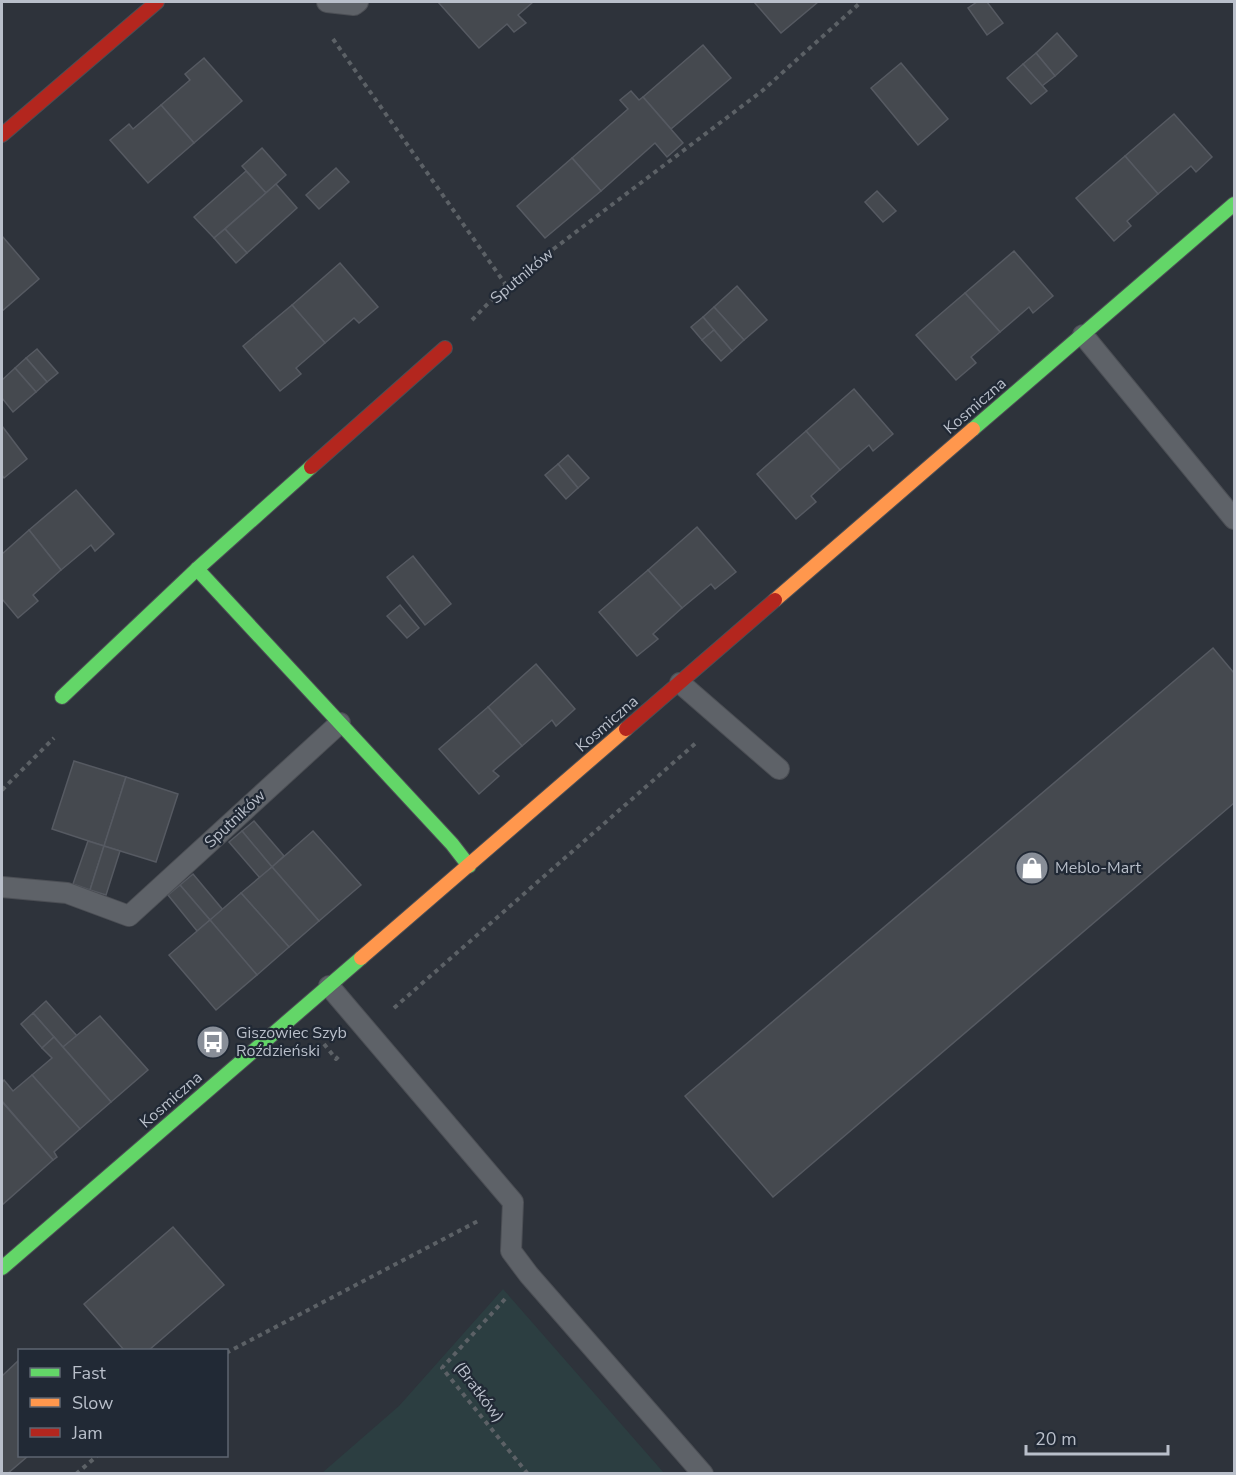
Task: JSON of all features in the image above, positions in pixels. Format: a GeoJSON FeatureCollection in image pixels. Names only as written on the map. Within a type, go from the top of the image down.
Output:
{"type":"FeatureCollection","features":[{"type":"Feature","properties":{"kind":"street"},"geometry":{"type":"LineString","coordinates":[[2,135],[157,2]]}},
{"type":"Feature","properties":{"kind":"street","name":"Kosmiczna"},"geometry":{"type":"LineString","coordinates":[[2,1268],[1234,204]]}},
{"type":"Feature","properties":{"kind":"street"},"geometry":{"type":"LineString","coordinates":[[62,697],[198,569],[445,348]]}},
{"type":"Feature","properties":{"kind":"street"},"geometry":{"type":"LineString","coordinates":[[198,569],[452,844],[469,866]]}},
{"type":"Feature","properties":{"kind":"lane"},"geometry":{"type":"LineString","coordinates":[[327,2],[354,5],[358,2]]}},
{"type":"Feature","properties":{"kind":"lane"},"geometry":{"type":"LineString","coordinates":[[1083,335],[1234,519]]}},
{"type":"Feature","properties":{"kind":"lane"},"geometry":{"type":"LineString","coordinates":[[680,683],[779,769]]}},
{"type":"Feature","properties":{"kind":"lane","name":"Sputników"},"geometry":{"type":"LineString","coordinates":[[2,887],[67,893],[129,916],[340,723]]}},
{"type":"Feature","properties":{"kind":"lane"},"geometry":{"type":"LineString","coordinates":[[328,986],[513,1202],[511,1251],[529,1275],[703,1473]]}},
{"type":"Feature","properties":{"kind":"path","name":"Sputników"},"geometry":{"type":"LineString","coordinates":[[445,348],[506,285],[762,91],[861,2]]}},
{"type":"Feature","properties":{"kind":"path"},"geometry":{"type":"LineString","coordinates":[[327,31],[506,285]]}},
{"type":"Feature","properties":{"kind":"path"},"geometry":{"type":"LineString","coordinates":[[2,790],[62,731],[62,697]]}},
{"type":"Feature","properties":{"kind":"path"},"geometry":{"type":"LineString","coordinates":[[228,1352],[513,1202]]}},
{"type":"Feature","properties":{"kind":"path","name":"(Bratków)"},"geometry":{"type":"LineString","coordinates":[[528,1473],[442,1368],[529,1275]]}},
{"type":"Feature","properties":{"kind":"path"},"geometry":{"type":"LineString","coordinates":[[76,1473],[95,1457]]}},
{"type":"Feature","properties":{"kind":"shaded area"},"geometry":{"type":"Polygon","coordinates":[[[503,1289],[664,1473],[322,1473],[399,1406],[503,1289]]]}},
{"type":"Feature","properties":{"kind":"building"},"geometry":{"type":"Polygon","coordinates":[[[438,2],[533,2],[518,15],[526,23],[514,32],[507,24],[479,48],[438,2]]]}},
{"type":"Feature","properties":{"kind":"building"},"geometry":{"type":"Polygon","coordinates":[[[754,2],[818,2],[781,33],[754,2]]]}},
{"type":"Feature","properties":{"kind":"building"},"geometry":{"type":"Polygon","coordinates":[[[977,2],[987,2],[1003,23],[987,35],[968,8],[977,2]]]}},
{"type":"Feature","properties":{"kind":"building"},"geometry":{"type":"Polygon","coordinates":[[[1057,33],[1077,56],[1055,76],[1036,53],[1057,33]]]}},
{"type":"Feature","properties":{"kind":"building"},"geometry":{"type":"Polygon","coordinates":[[[703,45],[731,78],[671,129],[643,97],[703,45]]]}},
{"type":"Feature","properties":{"kind":"building"},"geometry":{"type":"Polygon","coordinates":[[[1036,53],[1055,76],[1042,86],[1023,64],[1036,53]]]}},
{"type":"Feature","properties":{"kind":"building"},"geometry":{"type":"Polygon","coordinates":[[[204,58],[242,101],[194,143],[161,105],[190,80],[185,74],[204,58]]]}},
{"type":"Feature","properties":{"kind":"building"},"geometry":{"type":"Polygon","coordinates":[[[901,63],[948,119],[918,145],[871,88],[901,63]]]}},
{"type":"Feature","properties":{"kind":"building"},"geometry":{"type":"Polygon","coordinates":[[[1023,64],[1047,91],[1031,104],[1007,78],[1023,64]]]}},
{"type":"Feature","properties":{"kind":"building"},"geometry":{"type":"Polygon","coordinates":[[[631,91],[639,100],[643,97],[683,143],[667,157],[655,143],[601,191],[572,158],[628,109],[620,100],[631,91]]]}},
{"type":"Feature","properties":{"kind":"building"},"geometry":{"type":"Polygon","coordinates":[[[161,105],[194,143],[148,183],[110,140],[129,124],[133,129],[161,105]]]}},
{"type":"Feature","properties":{"kind":"building"},"geometry":{"type":"Polygon","coordinates":[[[1174,114],[1212,157],[1196,172],[1191,166],[1158,194],[1125,156],[1174,114]]]}},
{"type":"Feature","properties":{"kind":"building"},"geometry":{"type":"Polygon","coordinates":[[[262,148],[286,175],[266,193],[242,166],[262,148]]]}},
{"type":"Feature","properties":{"kind":"building"},"geometry":{"type":"Polygon","coordinates":[[[1125,156],[1158,194],[1127,221],[1131,226],[1114,241],[1076,198],[1125,156]]]}},
{"type":"Feature","properties":{"kind":"building"},"geometry":{"type":"Polygon","coordinates":[[[572,158],[601,191],[545,238],[517,206],[572,158]]]}},
{"type":"Feature","properties":{"kind":"building"},"geometry":{"type":"Polygon","coordinates":[[[336,168],[349,182],[319,209],[306,195],[336,168]]]}},
{"type":"Feature","properties":{"kind":"building"},"geometry":{"type":"Polygon","coordinates":[[[246,171],[266,193],[214,238],[194,217],[246,171]]]}},
{"type":"Feature","properties":{"kind":"building"},"geometry":{"type":"Polygon","coordinates":[[[276,184],[297,208],[247,253],[225,229],[276,184]]]}},
{"type":"Feature","properties":{"kind":"building"},"geometry":{"type":"Polygon","coordinates":[[[877,191],[896,211],[883,222],[865,202],[877,191]]]}},
{"type":"Feature","properties":{"kind":"building"},"geometry":{"type":"Polygon","coordinates":[[[225,229],[247,253],[236,263],[214,238],[225,229]]]}},
{"type":"Feature","properties":{"kind":"building"},"geometry":{"type":"Polygon","coordinates":[[[2,236],[39,279],[2,311],[2,236]]]}},
{"type":"Feature","properties":{"kind":"building"},"geometry":{"type":"Polygon","coordinates":[[[1014,251],[1053,296],[1033,313],[1029,307],[1000,332],[965,293],[1014,251]]]}},
{"type":"Feature","properties":{"kind":"building"},"geometry":{"type":"Polygon","coordinates":[[[340,263],[378,307],[359,323],[354,318],[325,343],[292,305],[340,263]]]}},
{"type":"Feature","properties":{"kind":"building"},"geometry":{"type":"Polygon","coordinates":[[[737,286],[767,320],[744,340],[714,307],[737,286]]]}},
{"type":"Feature","properties":{"kind":"building"},"geometry":{"type":"Polygon","coordinates":[[[965,293],[1000,332],[971,357],[976,363],[956,380],[916,335],[965,293]]]}},
{"type":"Feature","properties":{"kind":"building"},"geometry":{"type":"Polygon","coordinates":[[[292,305],[325,343],[296,368],[301,374],[280,391],[243,346],[292,305]]]}},
{"type":"Feature","properties":{"kind":"building"},"geometry":{"type":"Polygon","coordinates":[[[714,307],[744,340],[732,351],[703,317],[714,307]]]}},
{"type":"Feature","properties":{"kind":"building"},"geometry":{"type":"Polygon","coordinates":[[[703,317],[714,330],[702,340],[691,327],[703,317]]]}},
{"type":"Feature","properties":{"kind":"building"},"geometry":{"type":"Polygon","coordinates":[[[714,330],[732,351],[721,361],[702,340],[714,330]]]}},
{"type":"Feature","properties":{"kind":"building"},"geometry":{"type":"Polygon","coordinates":[[[37,349],[58,373],[47,382],[26,358],[37,349]]]}},
{"type":"Feature","properties":{"kind":"building"},"geometry":{"type":"Polygon","coordinates":[[[26,358],[47,382],[36,392],[15,368],[26,358]]]}},
{"type":"Feature","properties":{"kind":"building"},"geometry":{"type":"Polygon","coordinates":[[[15,368],[36,392],[13,412],[2,398],[2,380],[15,368]]]}},
{"type":"Feature","properties":{"kind":"building"},"geometry":{"type":"Polygon","coordinates":[[[854,389],[893,434],[873,451],[869,445],[840,470],[806,431],[854,389]]]}},
{"type":"Feature","properties":{"kind":"building"},"geometry":{"type":"Polygon","coordinates":[[[2,426],[27,459],[4,478],[2,475],[2,426]]]}},
{"type":"Feature","properties":{"kind":"building"},"geometry":{"type":"Polygon","coordinates":[[[806,431],[840,470],[811,496],[816,502],[796,519],[757,474],[806,431]]]}},
{"type":"Feature","properties":{"kind":"building"},"geometry":{"type":"Polygon","coordinates":[[[568,455],[589,478],[578,488],[558,464],[568,455]]]}},
{"type":"Feature","properties":{"kind":"building"},"geometry":{"type":"Polygon","coordinates":[[[558,464],[578,488],[566,499],[545,475],[558,464]]]}},
{"type":"Feature","properties":{"kind":"building"},"geometry":{"type":"Polygon","coordinates":[[[76,490],[114,534],[95,551],[91,545],[61,570],[29,530],[76,490]]]}},
{"type":"Feature","properties":{"kind":"building"},"geometry":{"type":"Polygon","coordinates":[[[697,527],[736,572],[715,589],[711,584],[682,608],[648,570],[697,527]]]}},
{"type":"Feature","properties":{"kind":"building"},"geometry":{"type":"Polygon","coordinates":[[[29,530],[61,570],[33,595],[38,601],[18,618],[2,599],[2,554],[29,530]]]}},
{"type":"Feature","properties":{"kind":"building"},"geometry":{"type":"Polygon","coordinates":[[[413,556],[451,604],[425,625],[387,577],[413,556]]]}},
{"type":"Feature","properties":{"kind":"building"},"geometry":{"type":"Polygon","coordinates":[[[648,570],[682,608],[653,634],[658,639],[637,656],[599,612],[648,570]]]}},
{"type":"Feature","properties":{"kind":"building"},"geometry":{"type":"Polygon","coordinates":[[[400,605],[419,628],[407,638],[387,616],[400,605]]]}},
{"type":"Feature","properties":{"kind":"building"},"geometry":{"type":"Polygon","coordinates":[[[1213,648],[1234,673],[1234,803],[773,1197],[685,1096],[1213,648]]]}},
{"type":"Feature","properties":{"kind":"building"},"geometry":{"type":"Polygon","coordinates":[[[536,664],[575,709],[556,726],[552,720],[522,746],[488,707],[536,664]]]}},
{"type":"Feature","properties":{"kind":"building"},"geometry":{"type":"Polygon","coordinates":[[[488,707],[522,746],[493,771],[499,776],[479,794],[439,749],[488,707]]]}},
{"type":"Feature","properties":{"kind":"building"},"geometry":{"type":"Polygon","coordinates":[[[74,761],[126,777],[104,846],[52,829],[74,761]]]}},
{"type":"Feature","properties":{"kind":"building"},"geometry":{"type":"Polygon","coordinates":[[[126,777],[178,794],[156,862],[104,846],[126,777]]]}},
{"type":"Feature","properties":{"kind":"building"},"geometry":{"type":"Polygon","coordinates":[[[254,821],[284,856],[272,867],[242,831],[254,821]]]}},
{"type":"Feature","properties":{"kind":"building"},"geometry":{"type":"Polygon","coordinates":[[[242,831],[272,867],[260,878],[229,842],[242,831]]]}},
{"type":"Feature","properties":{"kind":"building"},"geometry":{"type":"Polygon","coordinates":[[[313,831],[361,885],[319,921],[272,867],[313,831]]]}},
{"type":"Feature","properties":{"kind":"building"},"geometry":{"type":"Polygon","coordinates":[[[88,841],[104,846],[90,890],[73,884],[88,841]]]}},
{"type":"Feature","properties":{"kind":"building"},"geometry":{"type":"Polygon","coordinates":[[[104,846],[120,851],[106,895],[90,890],[104,846]]]}},
{"type":"Feature","properties":{"kind":"building"},"geometry":{"type":"Polygon","coordinates":[[[272,867],[319,921],[289,947],[241,893],[272,867]]]}},
{"type":"Feature","properties":{"kind":"building"},"geometry":{"type":"Polygon","coordinates":[[[193,874],[223,910],[210,920],[180,885],[193,874]]]}},
{"type":"Feature","properties":{"kind":"building"},"geometry":{"type":"Polygon","coordinates":[[[180,885],[210,920],[197,931],[168,895],[180,885]]]}},
{"type":"Feature","properties":{"kind":"building"},"geometry":{"type":"Polygon","coordinates":[[[241,893],[289,947],[257,975],[210,920],[241,893]]]}},
{"type":"Feature","properties":{"kind":"building"},"geometry":{"type":"Polygon","coordinates":[[[210,920],[257,975],[216,1010],[169,955],[210,920]]]}},
{"type":"Feature","properties":{"kind":"building"},"geometry":{"type":"Polygon","coordinates":[[[46,1001],[77,1036],[63,1047],[33,1013],[46,1001]]]}},
{"type":"Feature","properties":{"kind":"building"},"geometry":{"type":"Polygon","coordinates":[[[33,1013],[54,1037],[42,1048],[21,1024],[33,1013]]]}},
{"type":"Feature","properties":{"kind":"building"},"geometry":{"type":"Polygon","coordinates":[[[100,1016],[148,1070],[111,1102],[63,1047],[100,1016]]]}},
{"type":"Feature","properties":{"kind":"building"},"geometry":{"type":"Polygon","coordinates":[[[54,1037],[111,1102],[80,1129],[32,1075],[52,1058],[42,1048],[54,1037]]]}},
{"type":"Feature","properties":{"kind":"building"},"geometry":{"type":"Polygon","coordinates":[[[32,1075],[80,1129],[54,1152],[57,1157],[53,1160],[2,1101],[4,1080],[13,1091],[32,1075]]]}},
{"type":"Feature","properties":{"kind":"building"},"geometry":{"type":"Polygon","coordinates":[[[2,1104],[53,1160],[2,1205],[2,1104]]]}},
{"type":"Feature","properties":{"kind":"building"},"geometry":{"type":"Polygon","coordinates":[[[173,1227],[224,1285],[150,1349],[123,1349],[84,1304],[173,1227]]]}},
{"type":"Feature","properties":{"kind":"building"},"geometry":{"type":"Polygon","coordinates":[[[18,1361],[18,1457],[27,1457],[7,1474],[2,1474],[2,1376],[18,1361]]]}},
{"type":"Feature","properties":{"kind":"traffic: fast"},"geometry":{"type":"LineString","coordinates":[[973,429],[1234,204]]}},
{"type":"Feature","properties":{"kind":"traffic: fast"},"geometry":{"type":"LineString","coordinates":[[62,697],[197,569],[311,467]]}},
{"type":"Feature","properties":{"kind":"traffic: fast"},"geometry":{"type":"LineString","coordinates":[[197,569],[452,844],[469,866]]}},
{"type":"Feature","properties":{"kind":"traffic: fast"},"geometry":{"type":"LineString","coordinates":[[2,1268],[361,958]]}},
{"type":"Feature","properties":{"kind":"traffic: slow"},"geometry":{"type":"LineString","coordinates":[[775,600],[973,429]]}},
{"type":"Feature","properties":{"kind":"traffic: slow"},"geometry":{"type":"LineString","coordinates":[[361,958],[626,729]]}},
{"type":"Feature","properties":{"kind":"traffic: jam"},"geometry":{"type":"LineString","coordinates":[[2,135],[157,2]]}},
{"type":"Feature","properties":{"kind":"traffic: jam"},"geometry":{"type":"LineString","coordinates":[[311,467],[445,348]]}},
{"type":"Feature","properties":{"kind":"traffic: jam"},"geometry":{"type":"LineString","coordinates":[[626,729],[775,600]]}},
{"type":"Feature","properties":{"kind":"place","name":"Meblo-Mart"},"geometry":{"type":"Point","coordinates":[1032,868]}},
{"type":"Feature","properties":{"kind":"place","name":"Giszowiec Szyb Roździeński"},"geometry":{"type":"Point","coordinates":[213,1042]}}]}
